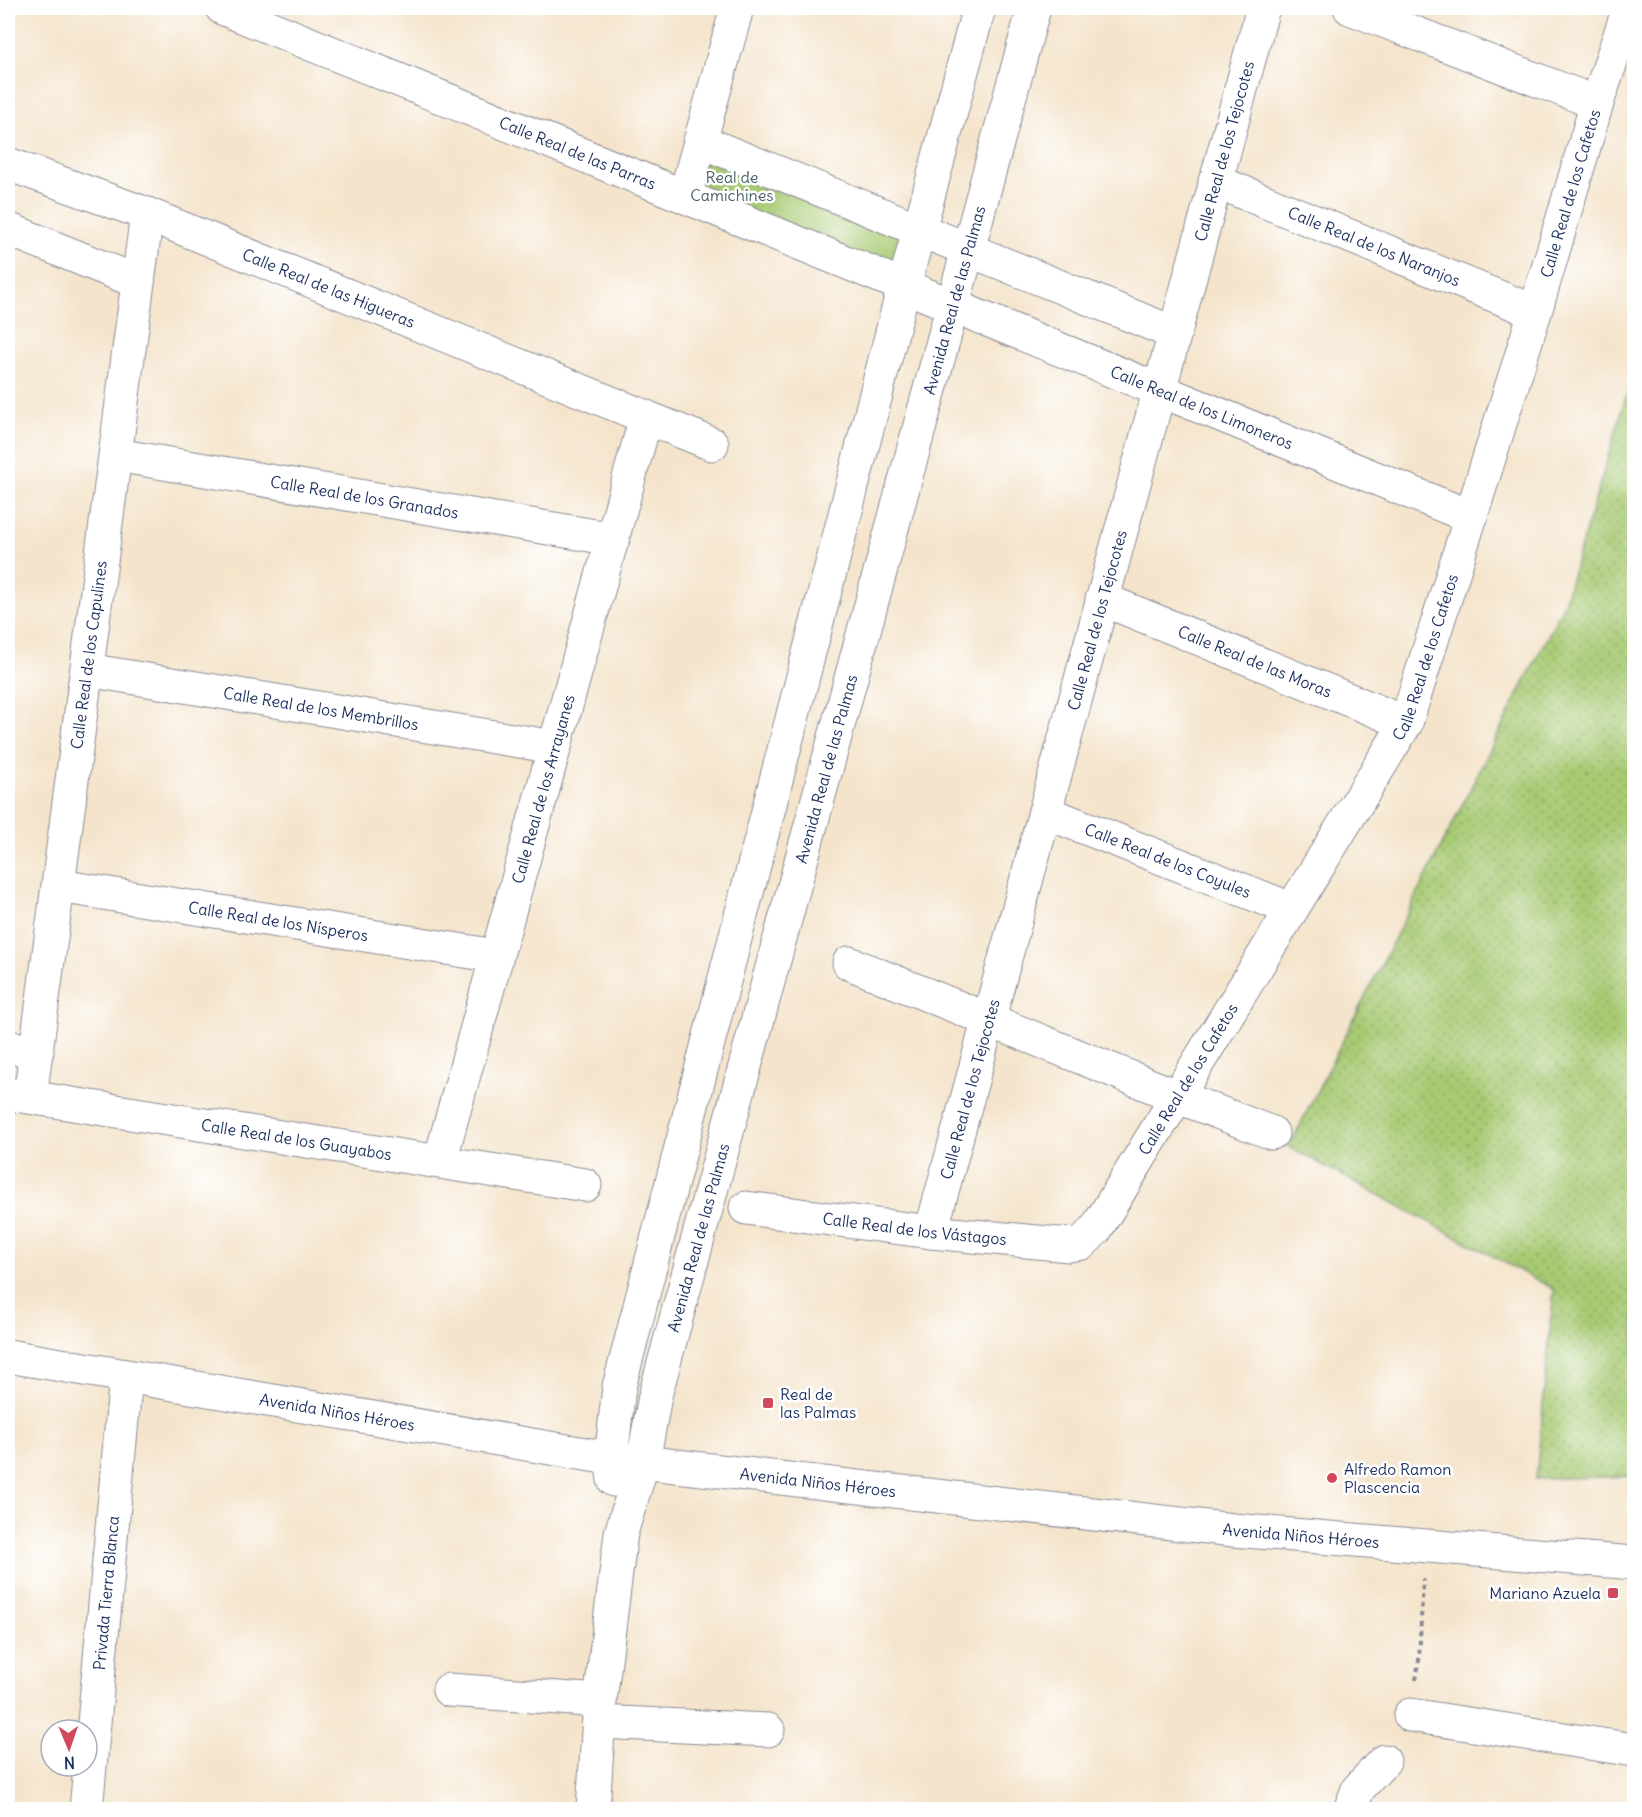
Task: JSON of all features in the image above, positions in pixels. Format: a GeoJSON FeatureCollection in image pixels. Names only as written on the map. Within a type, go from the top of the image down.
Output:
{"type":"FeatureCollection","features":[{"type":"Feature","properties":{"kind":"street","name":"Calle Real de las Parras"},"geometry":{"type":"LineString","coordinates":[[222,8],[930,297]]}},
{"type":"Feature","properties":{"kind":"street"},"geometry":{"type":"LineString","coordinates":[[685,196],[737,8]]}},
{"type":"Feature","properties":{"kind":"street","name":"Avenida Real de las Palmas"},"geometry":{"type":"LineString","coordinates":[[593,1809],[600,1712],[621,1533],[643,1462],[655,1396],[930,297],[920,230],[979,8]]}},
{"type":"Feature","properties":{"kind":"street","name":"Avenida Real de las Palmas"},"geometry":{"type":"LineString","coordinates":[[621,1533],[611,1458],[619,1387],[930,297],[969,250],[1034,8]]}},
{"type":"Feature","properties":{"kind":"street","name":"Calle Real de los Tejocotes"},"geometry":{"type":"LineString","coordinates":[[931,1232],[1263,8]]}},
{"type":"Feature","properties":{"kind":"street"},"geometry":{"type":"LineString","coordinates":[[1350,8],[1597,103]]}},
{"type":"Feature","properties":{"kind":"street","name":"Calle Real de los Cafetos"},"geometry":{"type":"LineString","coordinates":[[1082,1243],[1096,1229],[1406,723],[1535,312],[1597,103],[1629,8]]}},
{"type":"Feature","properties":{"kind":"street"},"geometry":{"type":"LineString","coordinates":[[700,141],[1174,333]]}},
{"type":"Feature","properties":{"kind":"street","name":"Calle Real de las Higueras"},"geometry":{"type":"LineString","coordinates":[[8,164],[147,214],[712,444]]}},
{"type":"Feature","properties":{"kind":"street","name":"Calle Real de los Naranjos"},"geometry":{"type":"LineString","coordinates":[[1215,181],[1535,312]]}},
{"type":"Feature","properties":{"kind":"street","name":"Calle Real de los Capulines"},"geometry":{"type":"LineString","coordinates":[[19,1096],[22,1049],[59,886],[147,214]]}},
{"type":"Feature","properties":{"kind":"street"},"geometry":{"type":"LineString","coordinates":[[8,229],[138,282]]}},
{"type":"Feature","properties":{"kind":"street","name":"Calle Real de los Limoneros"},"geometry":{"type":"LineString","coordinates":[[930,297],[1471,517]]}},
{"type":"Feature","properties":{"kind":"street","name":"Calle Real de los Arrayanes"},"geometry":{"type":"LineString","coordinates":[[440,1161],[646,417]]}},
{"type":"Feature","properties":{"kind":"street","name":"Calle Real de los Granados"},"geometry":{"type":"LineString","coordinates":[[116,455],[613,539]]}},
{"type":"Feature","properties":{"kind":"street","name":"Calle Real de las Moras"},"geometry":{"type":"LineString","coordinates":[[1102,599],[1406,723]]}},
{"type":"Feature","properties":{"kind":"street","name":"Calle Real de los Membrillos"},"geometry":{"type":"LineString","coordinates":[[87,670],[555,747]]}},
{"type":"Feature","properties":{"kind":"street","name":"Calle Real de los Coyules"},"geometry":{"type":"LineString","coordinates":[[1045,812],[1291,909]]}},
{"type":"Feature","properties":{"kind":"street","name":"Calle Real de los Nísperos"},"geometry":{"type":"LineString","coordinates":[[59,886],[496,956]]}},
{"type":"Feature","properties":{"kind":"street"},"geometry":{"type":"LineString","coordinates":[[849,963],[1176,1096],[1272,1132]]}},
{"type":"Feature","properties":{"kind":"street","name":"Calle Real de los Guayabos"},"geometry":{"type":"LineString","coordinates":[[19,1096],[585,1185]]}},
{"type":"Feature","properties":{"kind":"street","name":"Calle Real de los Vástagos"},"geometry":{"type":"LineString","coordinates":[[746,1208],[931,1232],[1069,1245],[1082,1243]]}},
{"type":"Feature","properties":{"kind":"street","name":"Avenida Niños Héroes"},"geometry":{"type":"LineString","coordinates":[[8,1356],[611,1458],[1233,1530],[1635,1563]]}},
{"type":"Feature","properties":{"kind":"street","name":"Privada Tierra Blanca"},"geometry":{"type":"LineString","coordinates":[[86,1809],[126,1376]]}},
{"type":"Feature","properties":{"kind":"street"},"geometry":{"type":"LineString","coordinates":[[450,1690],[600,1712],[768,1730]]}},
{"type":"Feature","properties":{"kind":"street"},"geometry":{"type":"LineString","coordinates":[[1410,1715],[1635,1750]]}},
{"type":"Feature","properties":{"kind":"street"},"geometry":{"type":"LineString","coordinates":[[1350,1809],[1358,1789],[1384,1761]]}},
{"type":"Feature","properties":{"kind":"path"},"geometry":{"type":"LineString","coordinates":[[1410,1715],[1419,1660],[1425,1546]]}},
{"type":"Feature","properties":{"kind":"green space","name":"Real de Camichines"},"geometry":{"type":"Polygon","coordinates":[[[709,153],[908,235],[896,274],[693,193],[709,153]]]}},
{"type":"Feature","properties":{"kind":"green space"},"geometry":{"type":"Polygon","coordinates":[[[1634,371],[1634,1476],[1536,1479],[1554,1289],[1289,1147],[1563,606],[1634,371]]]}},
{"type":"Feature","properties":{"kind":"place","name":"Real de las Palmas"},"geometry":{"type":"Point","coordinates":[768,1403]}},
{"type":"Feature","properties":{"kind":"place","name":"Alfredo Ramon Plascencia"},"geometry":{"type":"Point","coordinates":[1332,1478]}},
{"type":"Feature","properties":{"kind":"place","name":"Mariano Azuela"},"geometry":{"type":"Point","coordinates":[1613,1593]}}]}
